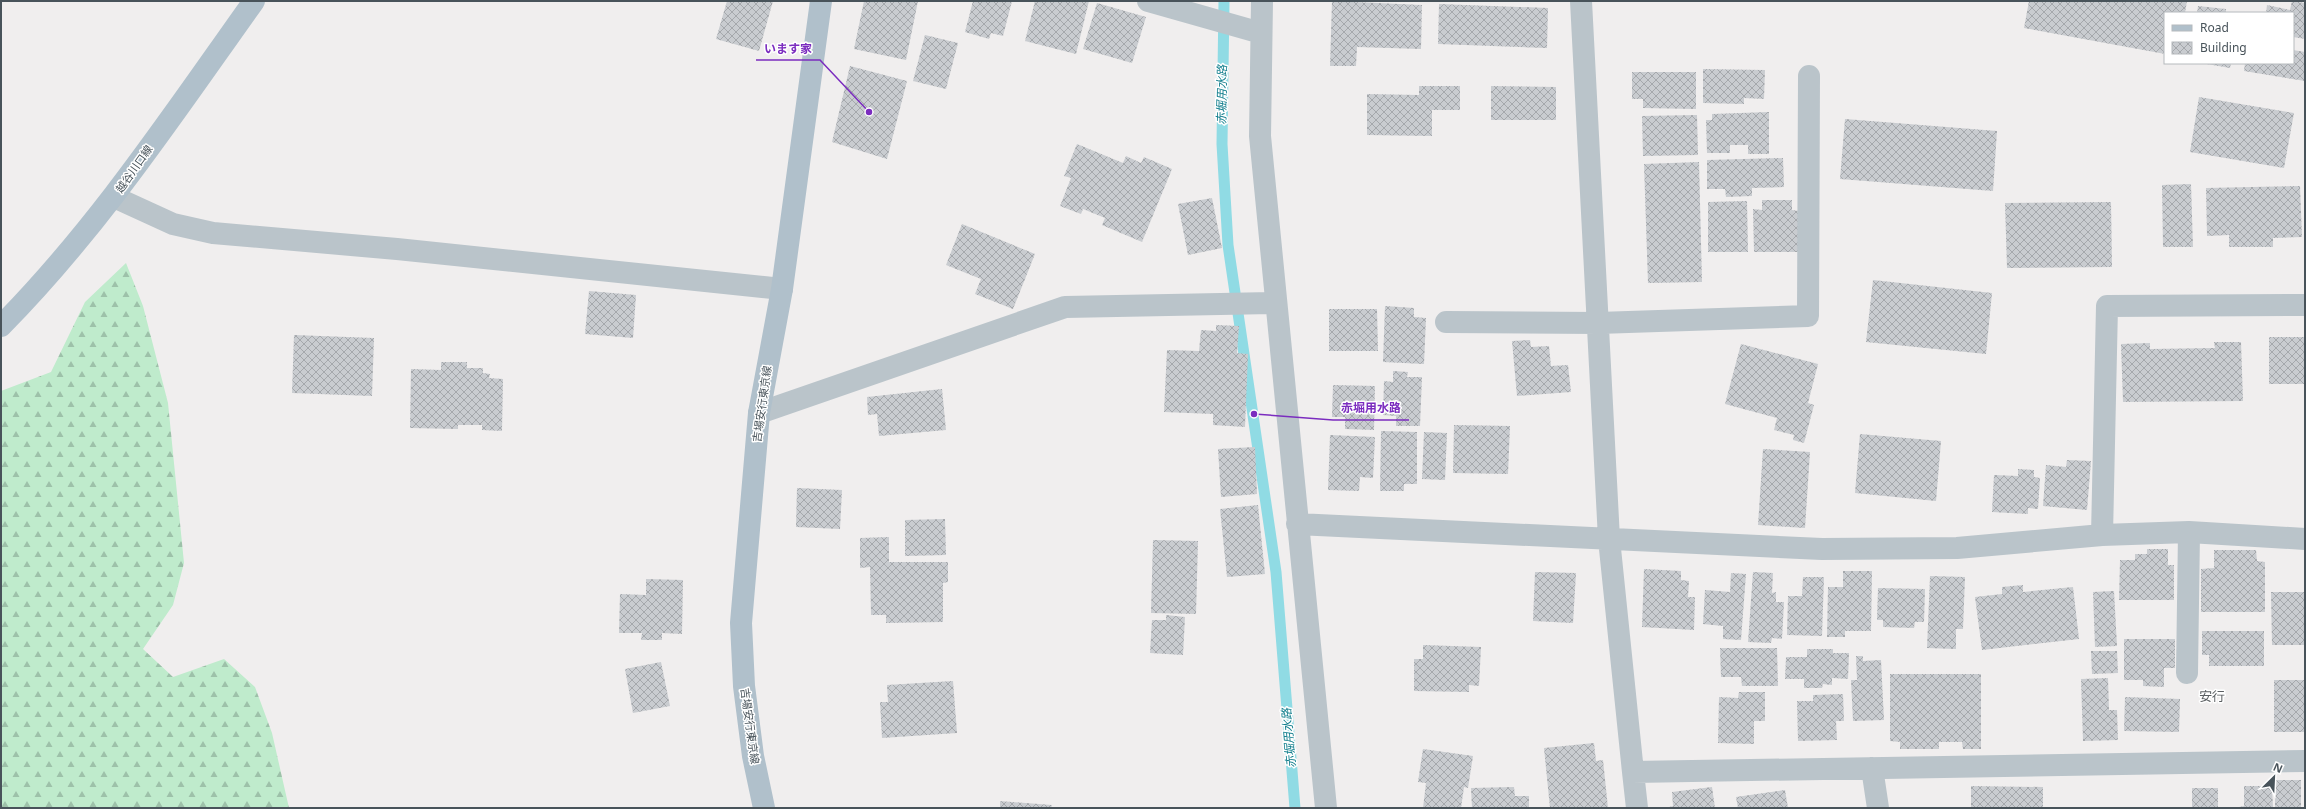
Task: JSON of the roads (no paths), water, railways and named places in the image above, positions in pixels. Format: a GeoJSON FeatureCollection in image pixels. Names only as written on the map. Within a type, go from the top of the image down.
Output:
{"type":"FeatureCollection","features":[{"type":"Feature","properties":{"kind":"main road","name":"越谷川口線"},"geometry":{"type":"LineString","coordinates":[[1,326],[70,252],[114,197],[254,1]]}},
{"type":"Feature","properties":{"kind":"main road","name":"吉場安行東京線"},"geometry":{"type":"LineString","coordinates":[[764,808],[754,756],[744,686],[741,623],[759,413],[782,289],[821,1]]}},
{"type":"Feature","properties":{"kind":"street"},"geometry":{"type":"LineString","coordinates":[[1148,1],[1261,33]]}},
{"type":"Feature","properties":{"kind":"street"},"geometry":{"type":"LineString","coordinates":[[1262,1],[1260,136],[1269,303],[1297,524],[1326,808]]}},
{"type":"Feature","properties":{"kind":"street"},"geometry":{"type":"LineString","coordinates":[[1581,1],[1608,539],[1637,808]]}},
{"type":"Feature","properties":{"kind":"street"},"geometry":{"type":"LineString","coordinates":[[1446,322],[1598,323],[1808,316],[1809,76]]}},
{"type":"Feature","properties":{"kind":"street"},"geometry":{"type":"LineString","coordinates":[[114,197],[172,224],[213,233],[397,249],[782,289]]}},
{"type":"Feature","properties":{"kind":"street"},"geometry":{"type":"LineString","coordinates":[[759,413],[1065,307],[1269,303]]}},
{"type":"Feature","properties":{"kind":"street"},"geometry":{"type":"LineString","coordinates":[[2102,535],[2107,306],[2305,305]]}},
{"type":"Feature","properties":{"kind":"street"},"geometry":{"type":"LineString","coordinates":[[1297,524],[1822,550],[1957,548],[2102,535],[2189,532],[2305,539]]}},
{"type":"Feature","properties":{"kind":"street"},"geometry":{"type":"LineString","coordinates":[[2187,673],[2189,532]]}},
{"type":"Feature","properties":{"kind":"street"},"geometry":{"type":"LineString","coordinates":[[1633,772],[2305,761]]}},
{"type":"Feature","properties":{"kind":"street"},"geometry":{"type":"LineString","coordinates":[[1872,768],[1878,808]]}},
{"type":"Feature","properties":{"kind":"waterway","name":"赤堀用水路"},"geometry":{"type":"LineString","coordinates":[[1224,1],[1222,144],[1228,245],[1276,572],[1295,808]]}},
{"type":"Feature","properties":{"kind":"place","name":"います家"},"geometry":{"type":"Point","coordinates":[869,112]}},
{"type":"Feature","properties":{"kind":"place","name":"赤堀用水路"},"geometry":{"type":"Point","coordinates":[1254,414]}},
{"type":"Feature","properties":{"kind":"district","name":"安行"},"geometry":{"type":"Point","coordinates":[2212,696]}}]}
